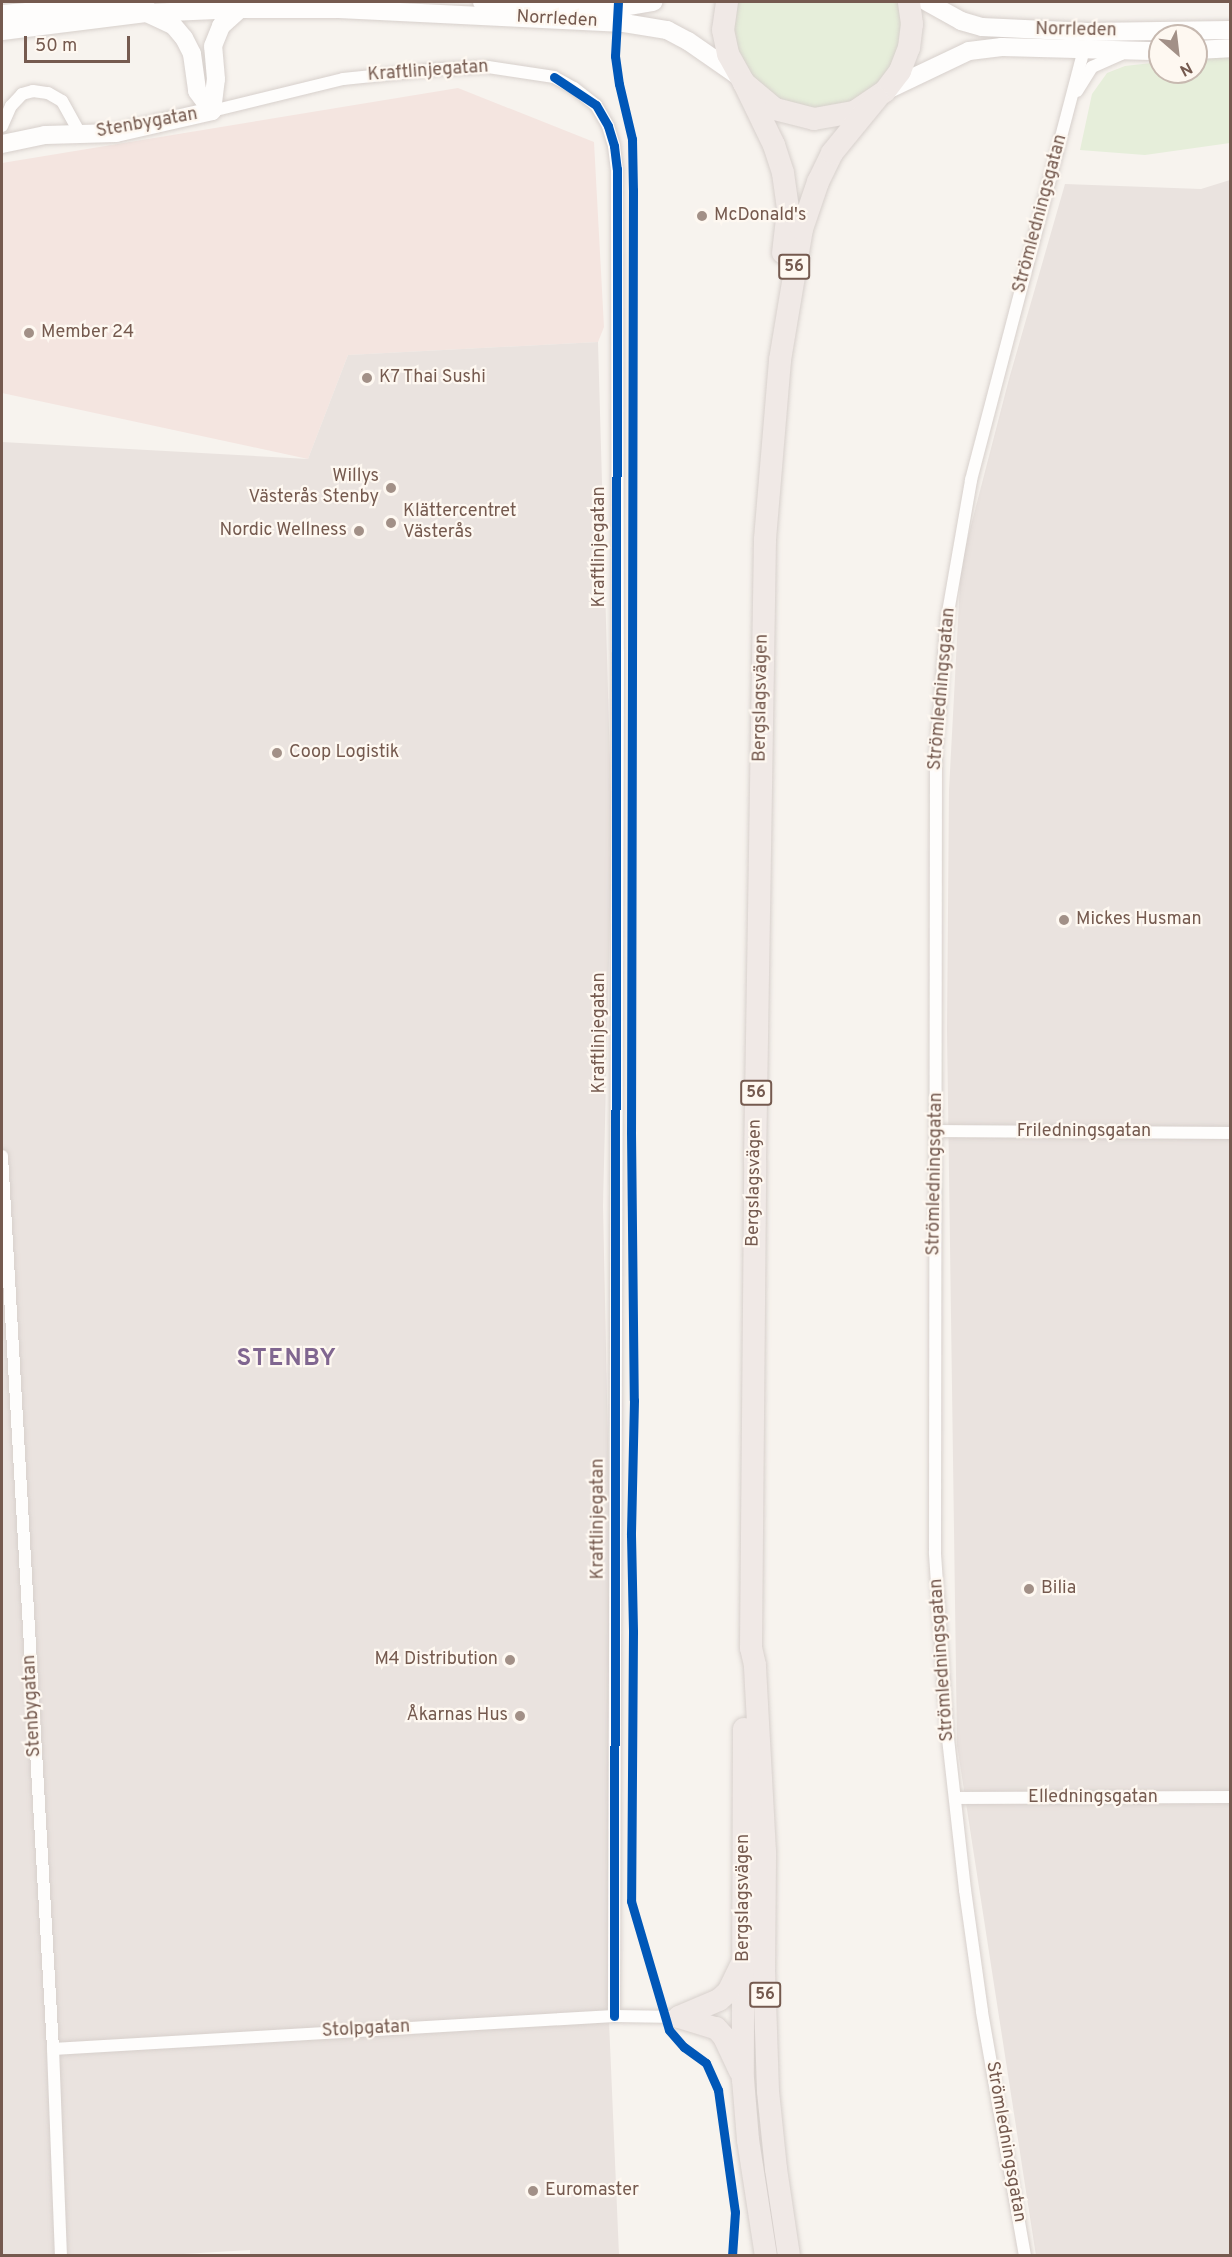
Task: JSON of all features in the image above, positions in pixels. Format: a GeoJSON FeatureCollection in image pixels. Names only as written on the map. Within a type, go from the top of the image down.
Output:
{"type":"FeatureCollection","features":[{"type":"Feature","properties":{"kind":"highway","name":"56"},"geometry":{"type":"LineString","coordinates":[[727,2],[723,30],[728,54],[741,80],[775,109],[808,118],[841,116],[881,94],[900,71],[909,48],[912,24],[909,2]]}},
{"type":"Feature","properties":{"kind":"highway","name":"Bergslagsvägen"},"geometry":{"type":"LineString","coordinates":[[741,80],[774,145],[783,173],[788,210],[766,397],[761,508],[765,539]]}},
{"type":"Feature","properties":{"kind":"highway","name":"Bergslagsvägen"},"geometry":{"type":"LineString","coordinates":[[789,2256],[768,2091],[764,1973],[765,1852],[755,1665],[751,1648],[755,1162],[765,539],[780,360],[802,229],[818,182],[832,153],[881,94]]}},
{"type":"Feature","properties":{"kind":"highway","name":"Bergslagsvägen"},"geometry":{"type":"LineString","coordinates":[[751,1648],[744,1668],[743,2079],[748,2140],[766,2256]]}},
{"type":"Feature","properties":{"kind":"highway"},"geometry":{"type":"LineString","coordinates":[[679,2017],[719,2000],[728,1992],[743,1960]]}},
{"type":"Feature","properties":{"kind":"highway"},"geometry":{"type":"LineString","coordinates":[[679,2017],[716,2028],[724,2037],[743,2079]]}},
{"type":"Feature","properties":{"kind":"main road"},"geometry":{"type":"LineString","coordinates":[[6,13],[27,2]]}},
{"type":"Feature","properties":{"kind":"main road","name":"Norrleden"},"geometry":{"type":"LineString","coordinates":[[482,2],[612,9],[653,2]]}},
{"type":"Feature","properties":{"kind":"main road","name":"Norrleden"},"geometry":{"type":"LineString","coordinates":[[927,2],[961,21],[982,27],[1088,32],[1230,30]]}},
{"type":"Feature","properties":{"kind":"main road","name":"Norrleden"},"geometry":{"type":"LineString","coordinates":[[6,13],[104,3],[146,7],[339,9],[646,25],[667,30],[688,40],[741,80]]}},
{"type":"Feature","properties":{"kind":"main road"},"geometry":{"type":"LineString","coordinates":[[146,7],[173,25],[184,38],[192,54],[198,91],[212,111]]}},
{"type":"Feature","properties":{"kind":"main road","name":"Norrleden"},"geometry":{"type":"LineString","coordinates":[[2,31],[146,7]]}},
{"type":"Feature","properties":{"kind":"main road"},"geometry":{"type":"LineString","coordinates":[[212,111],[216,79],[213,46],[221,26],[240,9]]}},
{"type":"Feature","properties":{"kind":"main road"},"geometry":{"type":"LineString","coordinates":[[1084,50],[1088,32]]}},
{"type":"Feature","properties":{"kind":"main road","name":"Norrleden"},"geometry":{"type":"LineString","coordinates":[[881,94],[969,51],[1002,47],[1148,51]]}},
{"type":"Feature","properties":{"kind":"main road"},"geometry":{"type":"LineString","coordinates":[[1208,49],[1230,48]]}},
{"type":"Feature","properties":{"kind":"main road","name":"Stenbygatan"},"geometry":{"type":"LineString","coordinates":[[2,144],[45,135],[116,133],[212,111]]}},
{"type":"Feature","properties":{"kind":"street","name":"Strömledningsgatan"},"geometry":{"type":"LineString","coordinates":[[1025,2256],[982,2011],[964,1890],[935,1552],[936,752],[947,618],[971,480],[1084,50]]}},
{"type":"Feature","properties":{"kind":"street","name":"Strömledningsgatan"},"geometry":{"type":"LineString","coordinates":[[1070,103],[1092,67],[1129,51]]}},
{"type":"Feature","properties":{"kind":"street","name":"Kraftlinjegatan"},"geometry":{"type":"LineString","coordinates":[[212,111],[343,79],[429,70],[488,67],[554,77],[574,88],[596,105],[608,126],[614,146],[617,169],[615,326],[618,640],[614,2016]]}},
{"type":"Feature","properties":{"kind":"street","name":"Stenbygatan"},"geometry":{"type":"LineString","coordinates":[[2,126],[11,106],[22,93],[33,91],[48,93],[62,101],[81,135]]}},
{"type":"Feature","properties":{"kind":"street","name":"Friledningsgatan"},"geometry":{"type":"LineString","coordinates":[[937,1131],[1230,1133]]}},
{"type":"Feature","properties":{"kind":"street","name":"Stenbygatan"},"geometry":{"type":"LineString","coordinates":[[2,1156],[53,2049],[61,2256]]}},
{"type":"Feature","properties":{"kind":"street","name":"Elledningsgatan"},"geometry":{"type":"LineString","coordinates":[[955,1798],[1230,1797]]}},
{"type":"Feature","properties":{"kind":"street","name":"Stolpgatan"},"geometry":{"type":"LineString","coordinates":[[53,2049],[614,2016],[679,2017]]}},
{"type":"Feature","properties":{"kind":"shaded area"},"geometry":{"type":"Polygon","coordinates":[[[458,88],[594,142],[604,327],[598,342],[348,355],[308,459],[2,393],[2,163],[458,88]]]}},
{"type":"Feature","properties":{"kind":"shaded area"},"geometry":{"type":"Polygon","coordinates":[[[1230,180],[1230,2255],[1036,2256],[957,1745],[947,1030],[949,790],[961,564],[1009,379],[1065,184],[1201,189],[1230,180]]]}},
{"type":"Feature","properties":{"kind":"shaded area"},"geometry":{"type":"Polygon","coordinates":[[[598,342],[612,833],[603,1206],[609,1491],[609,2021],[619,2255],[250,2256],[250,2250],[150,2256],[2,2255],[2,442],[308,459],[348,355],[598,342]]]}},
{"type":"Feature","properties":{"kind":"green space"},"geometry":{"type":"Polygon","coordinates":[[[735,2],[898,2],[902,20],[899,49],[886,76],[865,96],[837,109],[807,111],[779,102],[755,85],[738,60],[732,35],[735,2]]]}},
{"type":"Feature","properties":{"kind":"green space"},"geometry":{"type":"Polygon","coordinates":[[[1230,55],[1230,143],[1145,155],[1080,150],[1092,94],[1107,73],[1125,66],[1148,63],[1148,84],[1208,84],[1208,58],[1230,55]]]}},
{"type":"Feature","properties":{"kind":"cycle path"},"geometry":{"type":"LineString","coordinates":[[618,2],[615,56],[632,139],[633,190],[631,1132],[634,1400],[631,1535],[633,1632],[631,1901],[669,2030],[684,2047],[706,2063],[718,2090],[735,2212],[732,2256]]}},
{"type":"Feature","properties":{"kind":"cycle path"},"geometry":{"type":"LineString","coordinates":[[554,77],[596,105],[608,126],[617,169],[614,2016]]}},
{"type":"Feature","properties":{"kind":"place","name":"McDonald's"},"geometry":{"type":"Point","coordinates":[702,216]}},
{"type":"Feature","properties":{"kind":"place","name":"Member 24"},"geometry":{"type":"Point","coordinates":[29,333]}},
{"type":"Feature","properties":{"kind":"place","name":"K7 Thai Sushi"},"geometry":{"type":"Point","coordinates":[367,378]}},
{"type":"Feature","properties":{"kind":"place","name":"Willys Västerås Stenby"},"geometry":{"type":"Point","coordinates":[391,488]}},
{"type":"Feature","properties":{"kind":"place","name":"Klättercentret Västerås"},"geometry":{"type":"Point","coordinates":[391,523]}},
{"type":"Feature","properties":{"kind":"place","name":"Nordic Wellness"},"geometry":{"type":"Point","coordinates":[359,531]}},
{"type":"Feature","properties":{"kind":"place","name":"Coop Logistik"},"geometry":{"type":"Point","coordinates":[277,753]}},
{"type":"Feature","properties":{"kind":"place","name":"Mickes Husman"},"geometry":{"type":"Point","coordinates":[1064,920]}},
{"type":"Feature","properties":{"kind":"place","name":"Bilia"},"geometry":{"type":"Point","coordinates":[1029,1589]}},
{"type":"Feature","properties":{"kind":"place","name":"M4 Distribution"},"geometry":{"type":"Point","coordinates":[510,1660]}},
{"type":"Feature","properties":{"kind":"place","name":"Åkarnas Hus"},"geometry":{"type":"Point","coordinates":[520,1716]}},
{"type":"Feature","properties":{"kind":"place","name":"Euromaster"},"geometry":{"type":"Point","coordinates":[533,2191]}},
{"type":"Feature","properties":{"kind":"district","name":"STENBY"},"geometry":{"type":"Point","coordinates":[287,1360]}}]}
